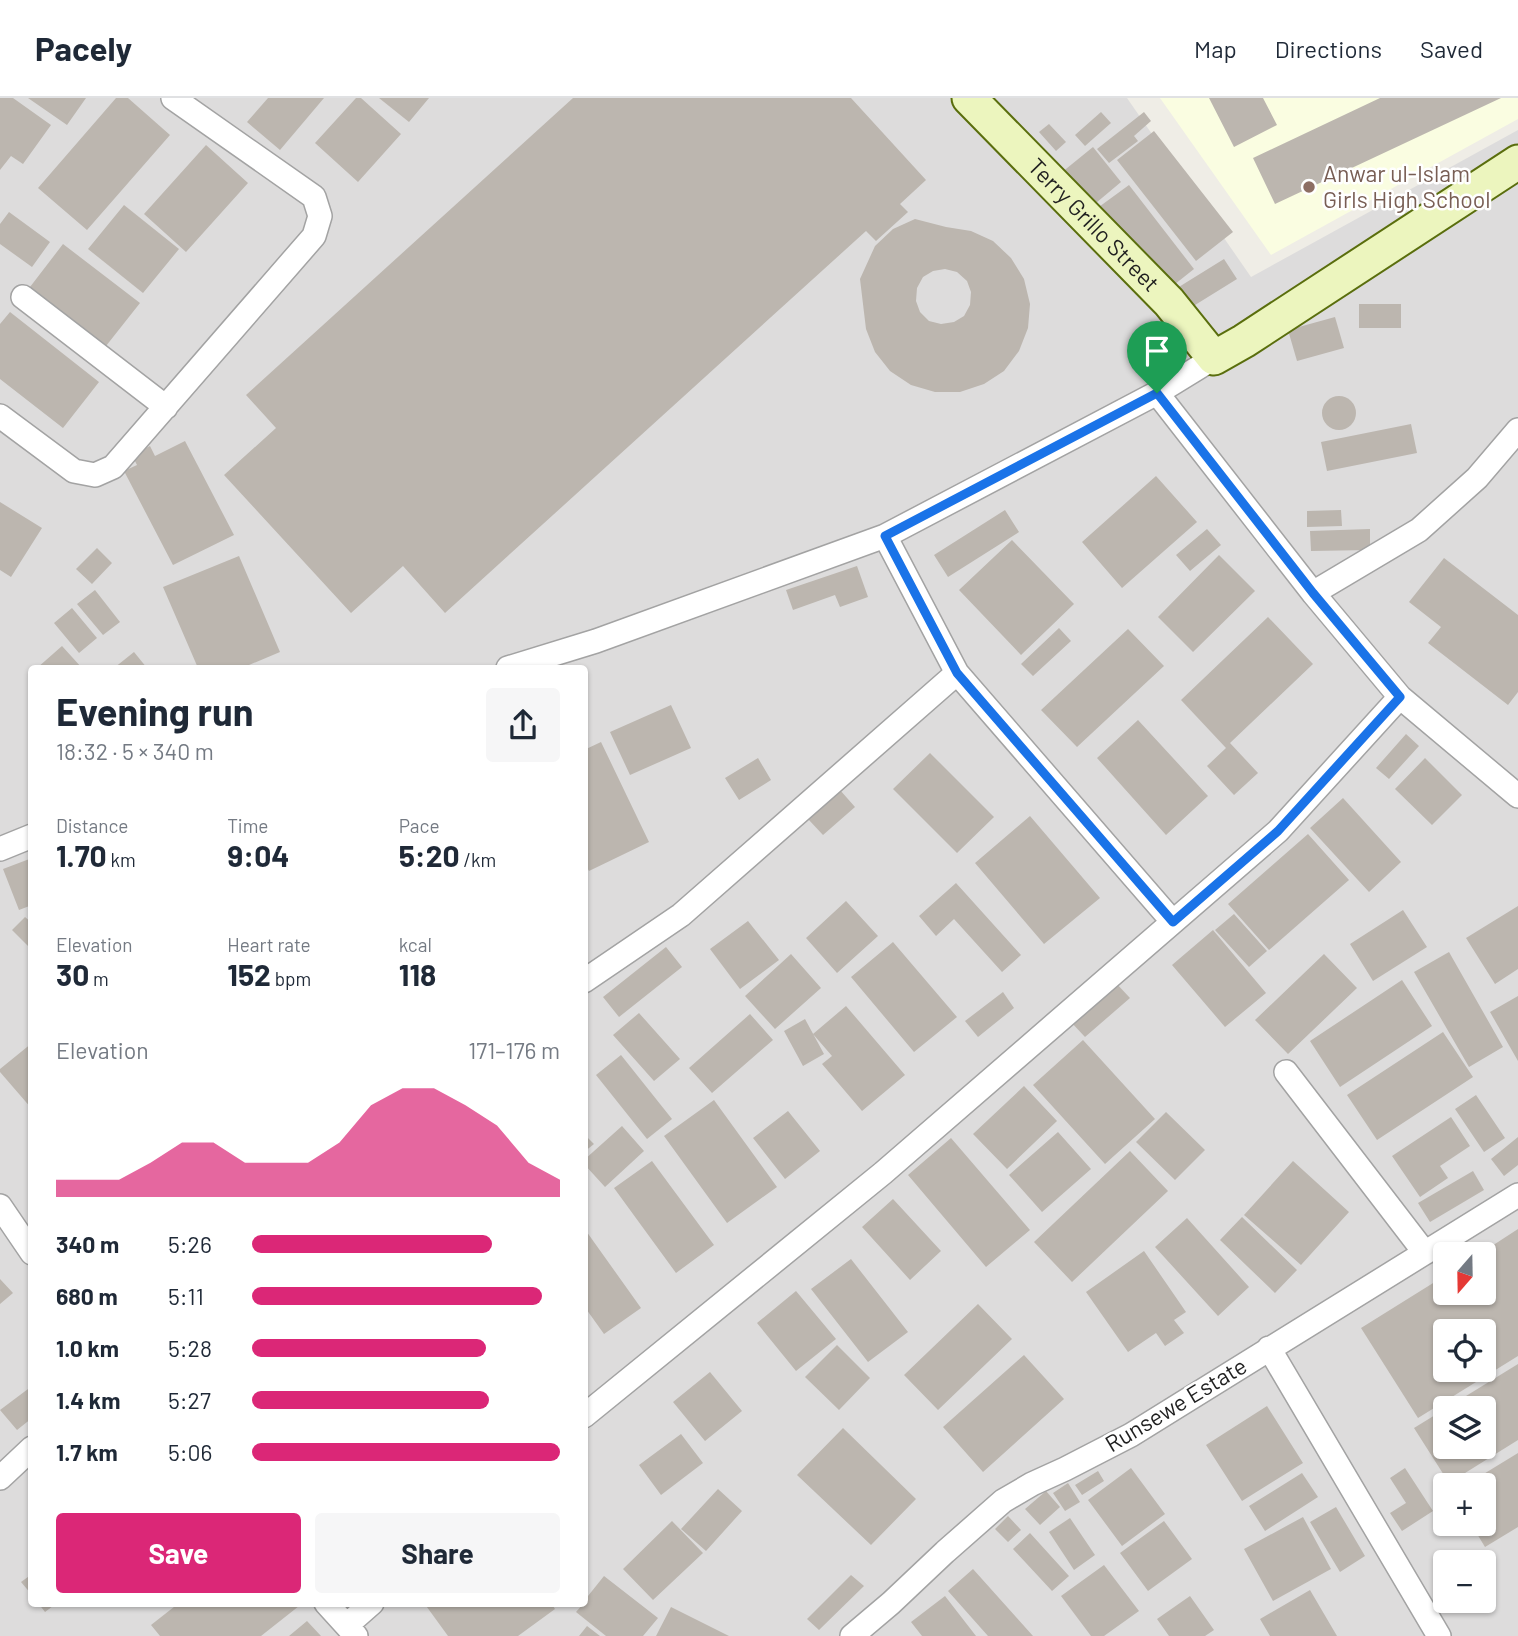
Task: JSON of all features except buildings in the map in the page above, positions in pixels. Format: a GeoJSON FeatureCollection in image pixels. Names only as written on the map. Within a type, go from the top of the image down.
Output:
{"type":"FeatureCollection","features":[{"type":"Feature","properties":{"kind":"street"},"geometry":{"type":"LineString","coordinates":[[0,416],[74,471],[95,475],[113,467],[314,236],[320,216],[314,197],[173,98]]}},
{"type":"Feature","properties":{"kind":"street","name":"Terry Grillo Street"},"geometry":{"type":"LineString","coordinates":[[970,98],[1169,302],[1214,358]]}},
{"type":"Feature","properties":{"kind":"street"},"geometry":{"type":"LineString","coordinates":[[518,665],[596,641],[885,536],[1157,393],[1244,341],[1518,162]]}},
{"type":"Feature","properties":{"kind":"street"},"geometry":{"type":"LineString","coordinates":[[23,297],[166,407]]}},
{"type":"Feature","properties":{"kind":"street"},"geometry":{"type":"LineString","coordinates":[[1157,393],[1313,593],[1400,697],[1518,796]]}},
{"type":"Feature","properties":{"kind":"street"},"geometry":{"type":"LineString","coordinates":[[1313,593],[1419,530],[1477,478],[1518,430]]}},
{"type":"Feature","properties":{"kind":"street"},"geometry":{"type":"LineString","coordinates":[[885,536],[957,673],[1173,922]]}},
{"type":"Feature","properties":{"kind":"street"},"geometry":{"type":"LineString","coordinates":[[588,978],[681,915],[957,673]]}},
{"type":"Feature","properties":{"kind":"street"},"geometry":{"type":"LineString","coordinates":[[589,1404],[883,1173],[1278,831],[1400,697]]}},
{"type":"Feature","properties":{"kind":"street"},"geometry":{"type":"LineString","coordinates":[[0,849],[28,838]]}},
{"type":"Feature","properties":{"kind":"street"},"geometry":{"type":"LineString","coordinates":[[1286,1072],[1426,1253]]}},
{"type":"Feature","properties":{"kind":"street","name":"Runsewe Estate"},"geometry":{"type":"LineString","coordinates":[[852,1636],[1003,1501],[1131,1434],[1518,1195]]}},
{"type":"Feature","properties":{"kind":"street"},"geometry":{"type":"LineString","coordinates":[[0,1206],[28,1247]]}},
{"type":"Feature","properties":{"kind":"street"},"geometry":{"type":"LineString","coordinates":[[1269,1348],[1439,1636]]}},
{"type":"Feature","properties":{"kind":"street"},"geometry":{"type":"LineString","coordinates":[[0,1478],[28,1451]]}},
{"type":"Feature","properties":{"kind":"street"},"geometry":{"type":"LineString","coordinates":[[330,1607],[351,1631],[369,1607]]}},
{"type":"Feature","properties":{"kind":"shaded area"},"geometry":{"type":"Polygon","coordinates":[[[0,98],[1127,98],[1251,277],[1518,130],[1518,1636],[0,1636],[0,98]]]}},
{"type":"Feature","properties":{"kind":"shaded area","name":"Anwar ul-Islam Girls High School"},"geometry":{"type":"Polygon","coordinates":[[[1160,98],[1518,98],[1518,119],[1271,255],[1160,98]]]}},
{"type":"Feature","properties":{"kind":"place","name":"Anwar ul-Islam Girls High School"},"geometry":{"type":"Point","coordinates":[1309,187]}},
{"type":"Feature","properties":{"kind":"route"},"geometry":{"type":"LineString","coordinates":[[1157,393],[1313,593],[1400,697],[1278,831],[1173,922],[957,673],[885,536],[1157,393]]}}]}
